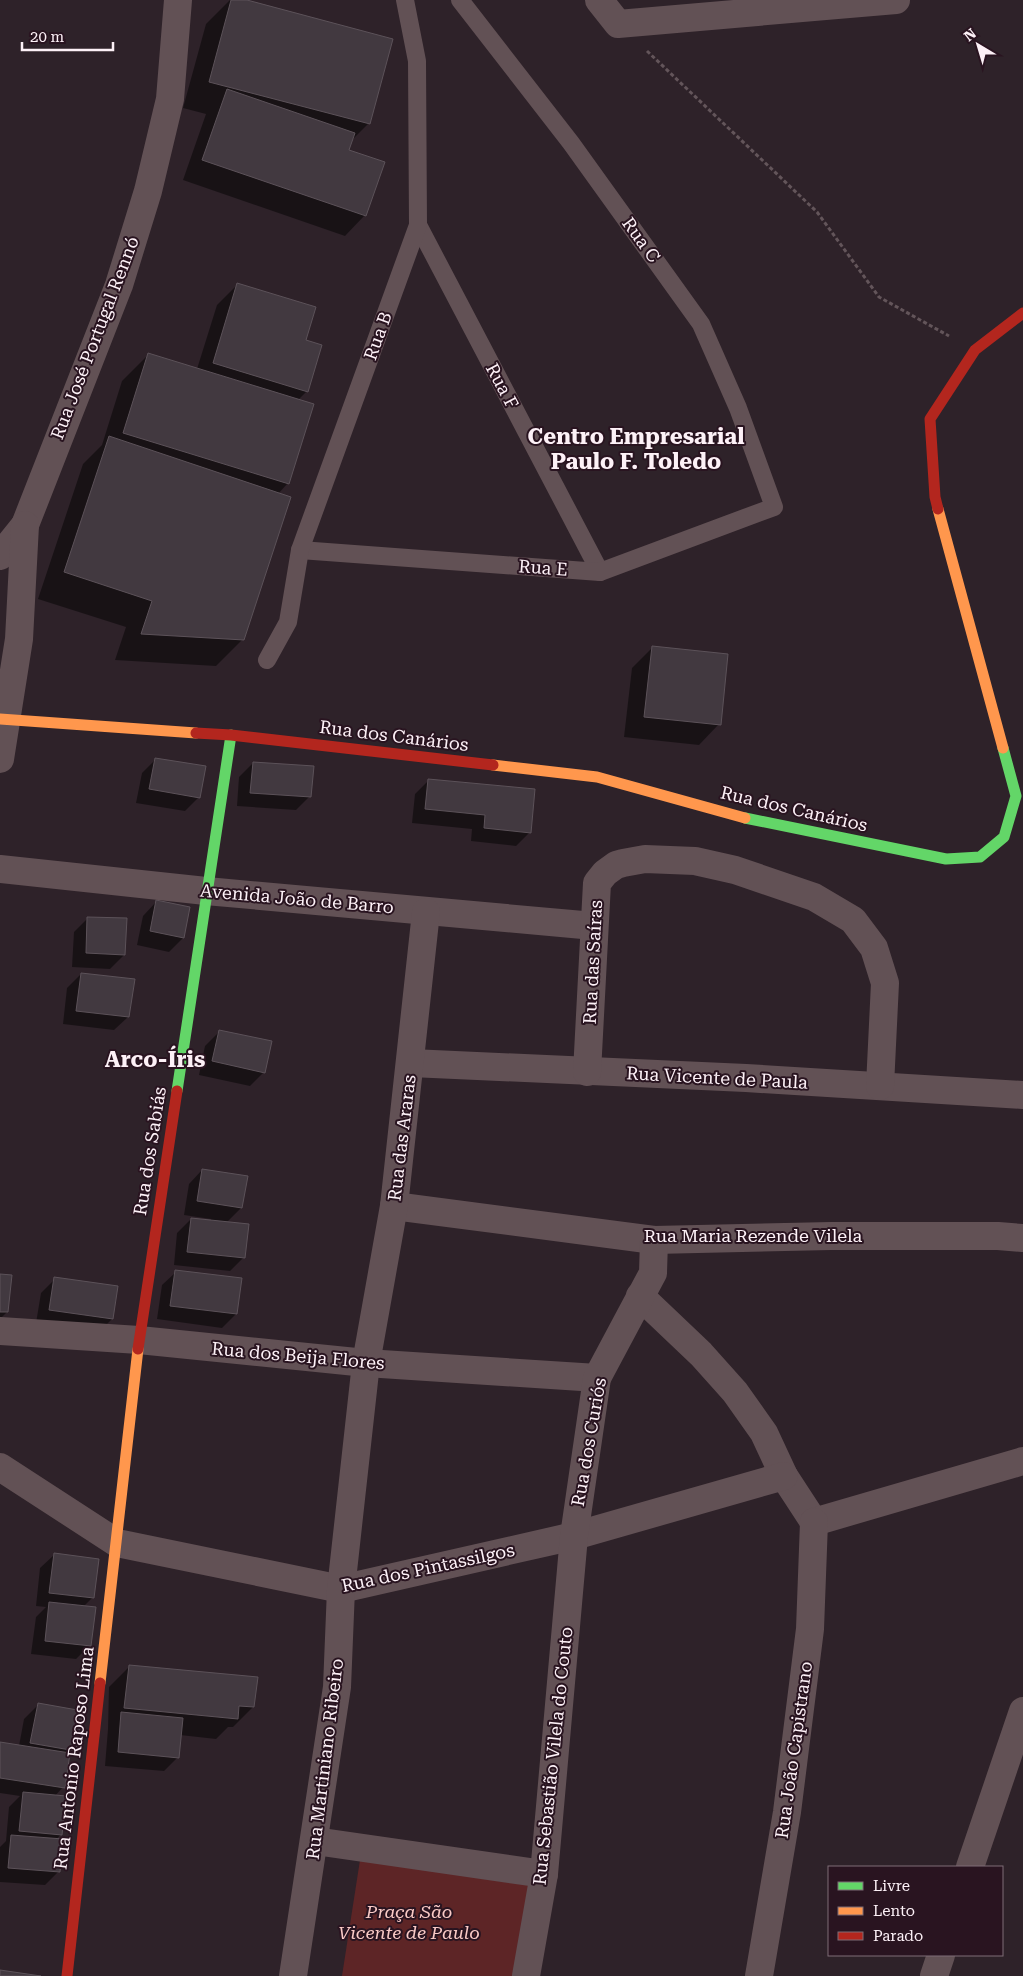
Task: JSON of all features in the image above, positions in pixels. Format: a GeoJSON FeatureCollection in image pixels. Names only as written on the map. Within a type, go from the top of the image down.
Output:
{"type":"FeatureCollection","features":[{"type":"Feature","properties":{"kind":"street","name":"Rua José Portugal Rennó"},"geometry":{"type":"LineString","coordinates":[[24,525],[119,286],[148,191],[170,99],[178,0]]}},
{"type":"Feature","properties":{"kind":"street"},"geometry":{"type":"LineString","coordinates":[[599,0],[618,24],[896,0]]}},
{"type":"Feature","properties":{"kind":"street","name":"Rua dos Canários"},"geometry":{"type":"LineString","coordinates":[[3,719],[231,735],[597,777],[765,823],[946,859],[980,857],[1004,836],[1016,796],[934,497],[930,419],[974,350],[1023,313]]}},
{"type":"Feature","properties":{"kind":"street"},"geometry":{"type":"LineString","coordinates":[[0,556],[24,525]]}},
{"type":"Feature","properties":{"kind":"street"},"geometry":{"type":"LineString","coordinates":[[0,759],[3,719],[19,640],[24,525]]}},
{"type":"Feature","properties":{"kind":"street","name":"Rua dos Sabiás"},"geometry":{"type":"LineString","coordinates":[[117,1544],[139,1340],[231,735]]}},
{"type":"Feature","properties":{"kind":"street","name":"Rua das Saíras"},"geometry":{"type":"LineString","coordinates":[[587,1072],[597,883],[600,878],[616,866],[633,860],[695,862],[736,870],[814,897],[853,920],[874,948],[885,983],[880,1086]]}},
{"type":"Feature","properties":{"kind":"street","name":"Avenida João de Barro"},"geometry":{"type":"LineString","coordinates":[[0,869],[206,891],[594,926]]}},
{"type":"Feature","properties":{"kind":"street","name":"Rua das Araras"},"geometry":{"type":"LineString","coordinates":[[366,1363],[394,1206],[426,912]]}},
{"type":"Feature","properties":{"kind":"street","name":"Rua Vicente de Paula"},"geometry":{"type":"LineString","coordinates":[[411,1063],[746,1078],[1023,1094]]}},
{"type":"Feature","properties":{"kind":"street","name":"Rua Maria Rezende Vilela"},"geometry":{"type":"LineString","coordinates":[[394,1206],[654,1240],[831,1236],[998,1236],[1023,1238]]}},
{"type":"Feature","properties":{"kind":"street","name":"Rua dos Curiós"},"geometry":{"type":"LineString","coordinates":[[574,1536],[597,1378],[653,1273],[654,1240]]}},
{"type":"Feature","properties":{"kind":"street"},"geometry":{"type":"LineString","coordinates":[[640,1296],[701,1354],[735,1392],[764,1433],[784,1476],[814,1522],[1023,1461]]}},
{"type":"Feature","properties":{"kind":"street","name":"Rua dos Beija Flores"},"geometry":{"type":"LineString","coordinates":[[0,1330],[139,1340],[366,1363],[597,1378]]}},
{"type":"Feature","properties":{"kind":"street","name":"Rua Martiniano Ribeiro"},"geometry":{"type":"LineString","coordinates":[[293,1976],[337,1687],[341,1589],[366,1363]]}},
{"type":"Feature","properties":{"kind":"street","name":"Rua dos Pintassilgos"},"geometry":{"type":"LineString","coordinates":[[0,1467],[117,1544],[341,1589],[574,1536],[784,1476]]}},
{"type":"Feature","properties":{"kind":"street","name":"Rua João Capistrano"},"geometry":{"type":"LineString","coordinates":[[759,1976],[786,1812],[810,1629],[814,1522]]}},
{"type":"Feature","properties":{"kind":"street","name":"Rua Sebastião Vilela do Couto"},"geometry":{"type":"LineString","coordinates":[[526,1976],[544,1874],[574,1536]]}},
{"type":"Feature","properties":{"kind":"street","name":"Rua Antonio Raposo Lima"},"geometry":{"type":"LineString","coordinates":[[67,1976],[117,1544]]}},
{"type":"Feature","properties":{"kind":"street"},"geometry":{"type":"LineString","coordinates":[[970,1866],[1023,1711]]}},
{"type":"Feature","properties":{"kind":"street"},"geometry":{"type":"LineString","coordinates":[[315,1841],[544,1874]]}},
{"type":"Feature","properties":{"kind":"street"},"geometry":{"type":"LineString","coordinates":[[934,1976],[941,1956]]}},
{"type":"Feature","properties":{"kind":"lane","name":"Rua B"},"geometry":{"type":"LineString","coordinates":[[267,660],[288,622],[300,550],[418,225],[417,61],[405,0]]}},
{"type":"Feature","properties":{"kind":"lane","name":"Rua C"},"geometry":{"type":"LineString","coordinates":[[460,0],[571,143],[701,324],[738,408],[774,507]]}},
{"type":"Feature","properties":{"kind":"lane","name":"Rua F"},"geometry":{"type":"LineString","coordinates":[[418,225],[600,572]]}},
{"type":"Feature","properties":{"kind":"lane","name":"Rua E"},"geometry":{"type":"LineString","coordinates":[[300,550],[600,572],[774,507]]}},
{"type":"Feature","properties":{"kind":"path"},"geometry":{"type":"LineString","coordinates":[[618,24],[817,212],[879,297],[974,350]]}},
{"type":"Feature","properties":{"kind":"green space","name":"Praça São Vicente de Paulo"},"geometry":{"type":"Polygon","coordinates":[[[360,1860],[552,1889],[538,1976],[342,1976],[360,1860]]]}},
{"type":"Feature","properties":{"kind":"building"},"geometry":{"type":"Polygon","coordinates":[[[231,0],[247,0],[393,39],[370,124],[209,82],[231,0]]]}},
{"type":"Feature","properties":{"kind":"building"},"geometry":{"type":"Polygon","coordinates":[[[227,89],[355,133],[349,150],[385,162],[366,216],[202,160],[227,89]]]}},
{"type":"Feature","properties":{"kind":"building"},"geometry":{"type":"Polygon","coordinates":[[[237,283],[316,307],[306,340],[322,345],[308,392],[213,363],[237,283]]]}},
{"type":"Feature","properties":{"kind":"building"},"geometry":{"type":"Polygon","coordinates":[[[148,353],[314,404],[289,484],[123,433],[148,353]]]}},
{"type":"Feature","properties":{"kind":"building"},"geometry":{"type":"Polygon","coordinates":[[[109,436],[291,497],[244,640],[141,634],[152,601],[64,572],[109,436]]]}},
{"type":"Feature","properties":{"kind":"building"},"geometry":{"type":"Polygon","coordinates":[[[652,646],[728,654],[721,725],[644,717],[652,646]]]}},
{"type":"Feature","properties":{"kind":"building"},"geometry":{"type":"Polygon","coordinates":[[[155,758],[206,766],[200,798],[149,789],[155,758]]]}},
{"type":"Feature","properties":{"kind":"building"},"geometry":{"type":"Polygon","coordinates":[[[253,762],[314,766],[311,797],[250,793],[253,762]]]}},
{"type":"Feature","properties":{"kind":"building"},"geometry":{"type":"Polygon","coordinates":[[[428,779],[535,789],[531,833],[484,828],[485,815],[425,809],[428,779]]]}},
{"type":"Feature","properties":{"kind":"building"},"geometry":{"type":"Polygon","coordinates":[[[156,900],[190,907],[184,938],[150,931],[156,900]]]}},
{"type":"Feature","properties":{"kind":"building"},"geometry":{"type":"Polygon","coordinates":[[[87,917],[127,918],[125,955],[86,953],[87,917]]]}},
{"type":"Feature","properties":{"kind":"building"},"geometry":{"type":"Polygon","coordinates":[[[81,973],[135,979],[129,1017],[76,1011],[81,973]]]}},
{"type":"Feature","properties":{"kind":"building"},"geometry":{"type":"Polygon","coordinates":[[[219,1030],[272,1041],[265,1073],[212,1061],[219,1030]]]}},
{"type":"Feature","properties":{"kind":"building"},"geometry":{"type":"Polygon","coordinates":[[[202,1169],[248,1176],[242,1208],[197,1201],[202,1169]]]}},
{"type":"Feature","properties":{"kind":"building"},"geometry":{"type":"Polygon","coordinates":[[[191,1218],[249,1224],[245,1258],[187,1252],[191,1218]]]}},
{"type":"Feature","properties":{"kind":"building"},"geometry":{"type":"Polygon","coordinates":[[[175,1270],[242,1278],[237,1314],[170,1306],[175,1270]]]}},
{"type":"Feature","properties":{"kind":"building"},"geometry":{"type":"Polygon","coordinates":[[[0,1274],[12,1275],[8,1312],[0,1312],[0,1274]]]}},
{"type":"Feature","properties":{"kind":"building"},"geometry":{"type":"Polygon","coordinates":[[[54,1277],[118,1286],[113,1319],[49,1310],[54,1277]]]}},
{"type":"Feature","properties":{"kind":"building"},"geometry":{"type":"Polygon","coordinates":[[[54,1553],[99,1559],[94,1598],[49,1593],[54,1553]]]}},
{"type":"Feature","properties":{"kind":"building"},"geometry":{"type":"Polygon","coordinates":[[[49,1602],[96,1607],[91,1646],[45,1641],[49,1602]]]}},
{"type":"Feature","properties":{"kind":"building"},"geometry":{"type":"Polygon","coordinates":[[[129,1665],[258,1677],[254,1707],[239,1706],[238,1719],[124,1708],[129,1665]]]}},
{"type":"Feature","properties":{"kind":"building"},"geometry":{"type":"Polygon","coordinates":[[[38,1703],[83,1711],[76,1751],[30,1743],[38,1703]]]}},
{"type":"Feature","properties":{"kind":"building"},"geometry":{"type":"Polygon","coordinates":[[[121,1712],[183,1718],[179,1758],[118,1752],[121,1712]]]}},
{"type":"Feature","properties":{"kind":"building"},"geometry":{"type":"Polygon","coordinates":[[[0,1742],[70,1753],[65,1788],[0,1778],[0,1742]]]}},
{"type":"Feature","properties":{"kind":"building"},"geometry":{"type":"Polygon","coordinates":[[[23,1792],[66,1796],[62,1835],[19,1831],[23,1792]]]}},
{"type":"Feature","properties":{"kind":"building"},"geometry":{"type":"Polygon","coordinates":[[[11,1835],[63,1839],[60,1872],[8,1868],[11,1835]]]}},
{"type":"Feature","properties":{"kind":"building"},"geometry":{"type":"Polygon","coordinates":[[[0,1970],[41,1976],[0,1976],[0,1970]]]}},
{"type":"Feature","properties":{"kind":"traffic: fast"},"geometry":{"type":"LineString","coordinates":[[177,1091],[231,735]]}},
{"type":"Feature","properties":{"kind":"traffic: fast"},"geometry":{"type":"LineString","coordinates":[[745,818],[946,859],[980,857],[1004,837],[1016,796],[1003,748]]}},
{"type":"Feature","properties":{"kind":"traffic: slow"},"geometry":{"type":"LineString","coordinates":[[938,509],[1003,748]]}},
{"type":"Feature","properties":{"kind":"traffic: slow"},"geometry":{"type":"LineString","coordinates":[[0,719],[196,733]]}},
{"type":"Feature","properties":{"kind":"traffic: slow"},"geometry":{"type":"LineString","coordinates":[[493,765],[597,777],[745,818]]}},
{"type":"Feature","properties":{"kind":"traffic: slow"},"geometry":{"type":"LineString","coordinates":[[100,1683],[138,1349]]}},
{"type":"Feature","properties":{"kind":"traffic: jam"},"geometry":{"type":"LineString","coordinates":[[938,509],[935,497],[930,419],[975,350],[1023,313]]}},
{"type":"Feature","properties":{"kind":"traffic: jam"},"geometry":{"type":"LineString","coordinates":[[196,733],[231,735],[493,765]]}},
{"type":"Feature","properties":{"kind":"traffic: jam"},"geometry":{"type":"LineString","coordinates":[[138,1349],[177,1091]]}},
{"type":"Feature","properties":{"kind":"traffic: jam"},"geometry":{"type":"LineString","coordinates":[[67,1976],[100,1683]]}},
{"type":"Feature","properties":{"kind":"district","name":"Centro Empresarial Paulo F. Toledo"},"geometry":{"type":"Point","coordinates":[636,448]}},
{"type":"Feature","properties":{"kind":"district","name":"Arco-Íris"},"geometry":{"type":"Point","coordinates":[155,1059]}}]}
